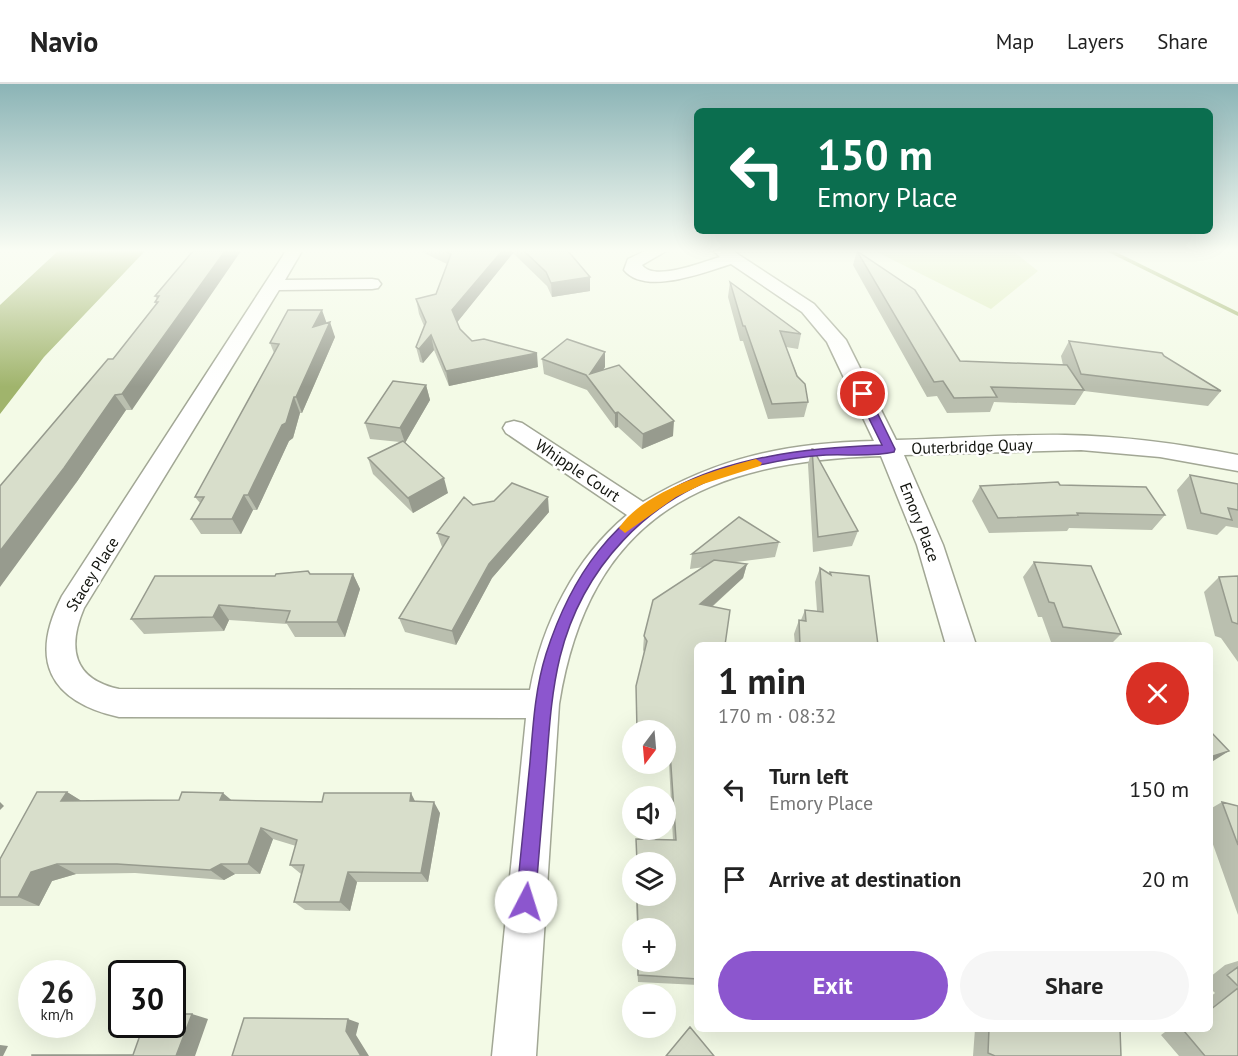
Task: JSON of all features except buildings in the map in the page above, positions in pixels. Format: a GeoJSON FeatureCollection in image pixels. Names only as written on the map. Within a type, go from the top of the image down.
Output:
{"type":"FeatureCollection","features":[{"type":"Feature","properties":{"kind":"street","name":"Stacey Place"},"geometry":{"type":"LineString","coordinates":[[266,296],[64,619],[58,642],[62,665],[74,684],[92,695],[119,703],[543,704]]}},
{"type":"Feature","properties":{"kind":"street","name":"Emory Place"},"geometry":{"type":"LineString","coordinates":[[792,296],[822,321],[836,340],[890,449],[930,545],[959,642]]}},
{"type":"Feature","properties":{"kind":"street","name":"Whipple Court"},"geometry":{"type":"LineString","coordinates":[[514,428],[642,513]]}},
{"type":"Feature","properties":{"kind":"street","name":"Outerbridge Quay"},"geometry":{"type":"LineString","coordinates":[[514,1056],[543,704],[553,656],[571,608],[593,566],[618,535],[642,513],[680,489],[732,468],[823,451],[1078,443],[1139,446],[1192,453],[1238,463]]}},
{"type":"Feature","properties":{"kind":"shaded area"},"geometry":{"type":"Polygon","coordinates":[[[9,296],[102,296],[44,357],[0,414],[0,305],[9,296]]]}},
{"type":"Feature","properties":{"kind":"shaded area"},"geometry":{"type":"Polygon","coordinates":[[[966,296],[1007,296],[991,309],[966,296]]]}},
{"type":"Feature","properties":{"kind":"waterway"},"geometry":{"type":"LineString","coordinates":[[1202,296],[1238,314]]}},
{"type":"Feature","properties":{"kind":"slow traffic"},"geometry":{"type":"LineString","coordinates":[[625,528],[642,513],[671,494],[732,468],[756,463]]}},
{"type":"Feature","properties":{"kind":"route"},"geometry":{"type":"LineString","coordinates":[[526,902],[543,704],[553,656],[571,608],[593,566],[618,535],[642,513],[671,494],[698,481],[732,468],[777,458],[823,451],[890,449],[863,394]]}}]}
